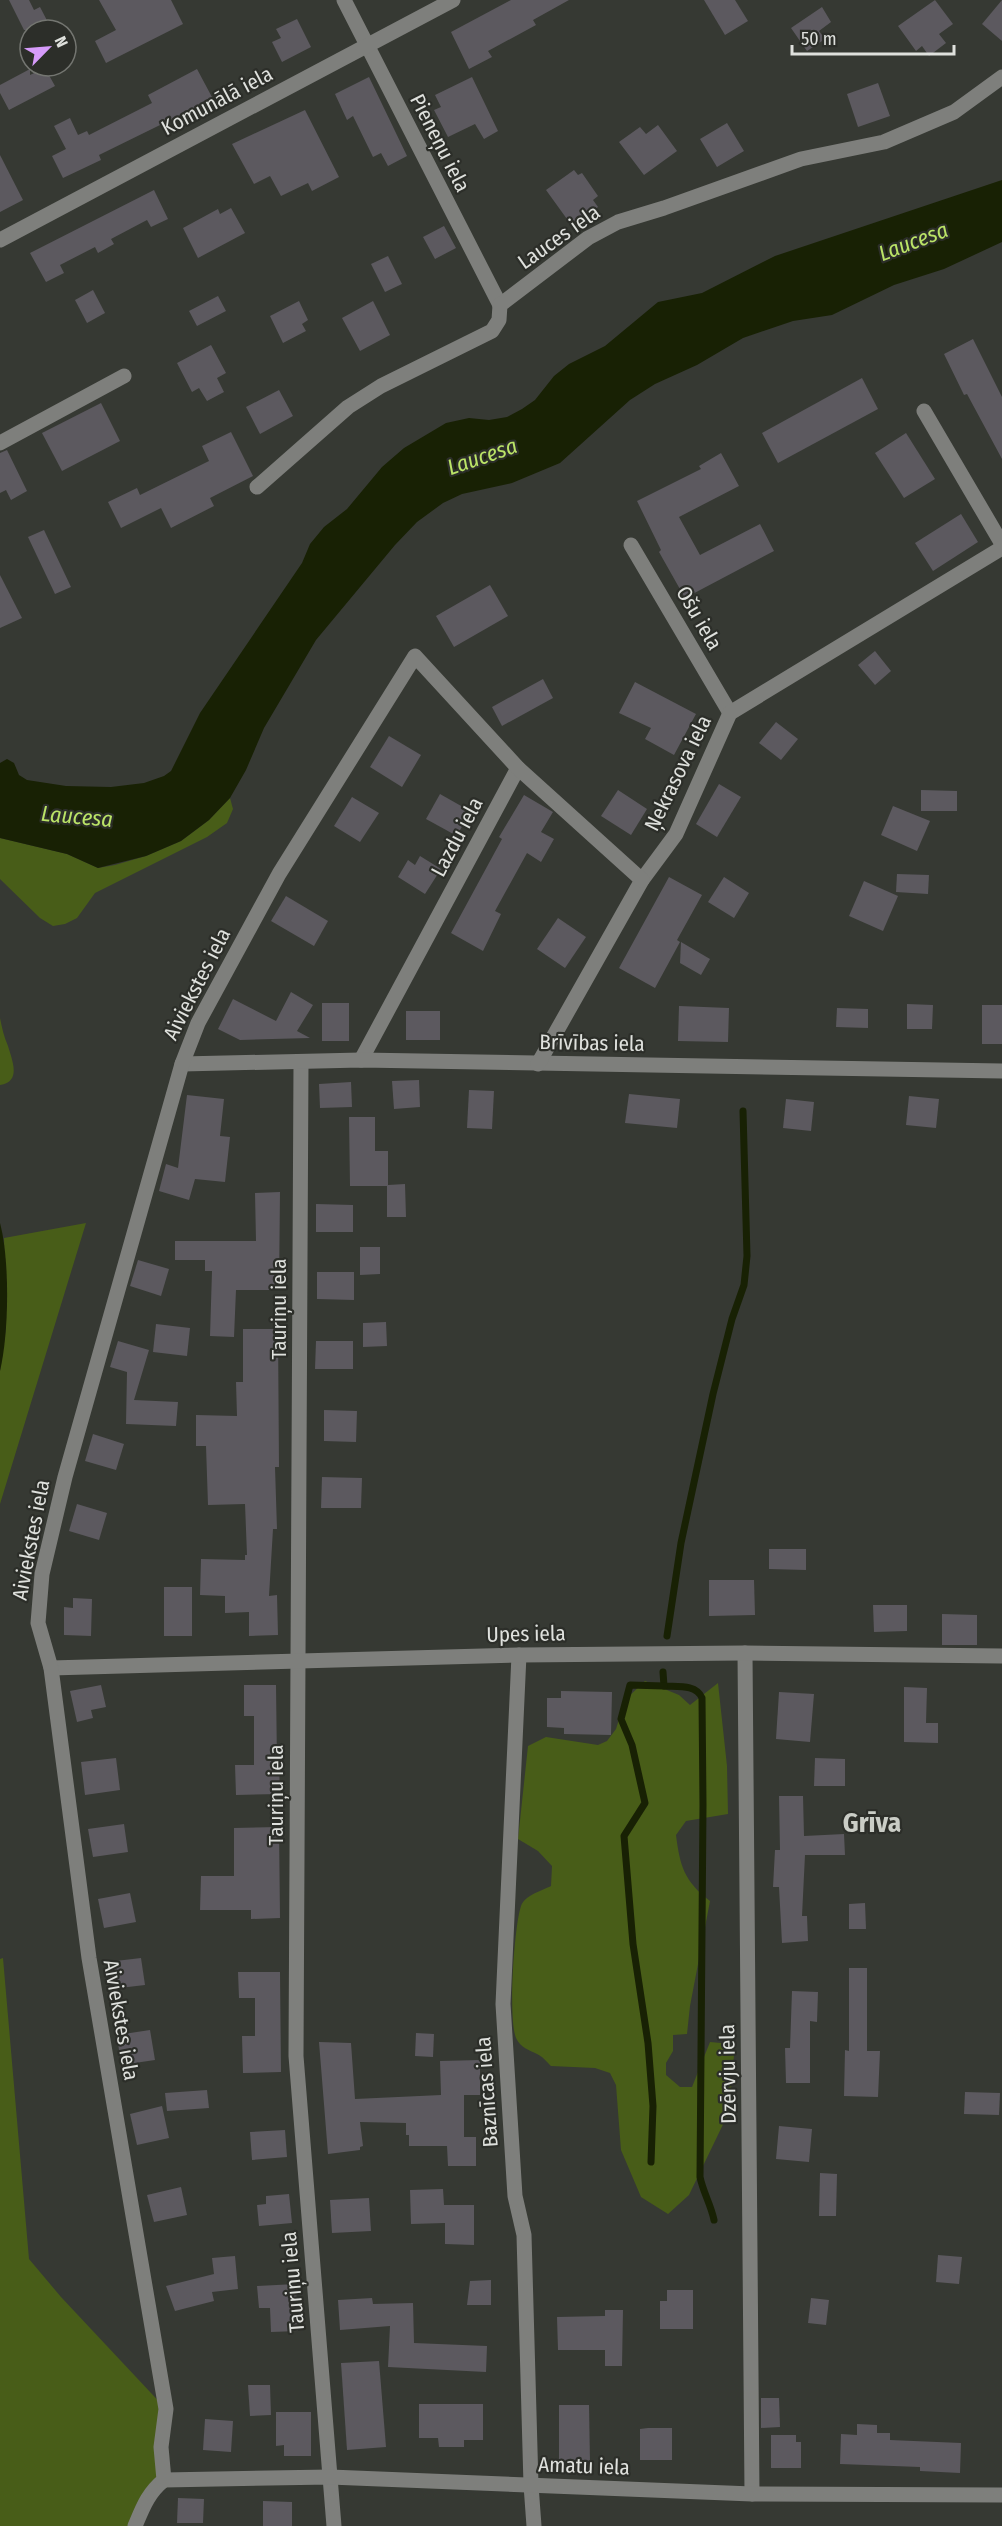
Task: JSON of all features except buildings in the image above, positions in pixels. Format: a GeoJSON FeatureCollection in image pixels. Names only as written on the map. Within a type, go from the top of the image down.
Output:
{"type":"FeatureCollection","features":[{"type":"Feature","properties":{"kind":"street","name":"Pieneņu iela"},"geometry":{"type":"LineString","coordinates":[[344,0],[500,305]]}},
{"type":"Feature","properties":{"kind":"street","name":"Komunālā iela"},"geometry":{"type":"LineString","coordinates":[[0,240],[453,0]]}},
{"type":"Feature","properties":{"kind":"street","name":"Lauces iela"},"geometry":{"type":"LineString","coordinates":[[500,305],[588,238],[618,222],[801,159],[884,142],[954,112],[1002,77]]}},
{"type":"Feature","properties":{"kind":"street"},"geometry":{"type":"LineString","coordinates":[[257,488],[348,407],[381,386],[492,331],[499,320],[500,305]]}},
{"type":"Feature","properties":{"kind":"street"},"geometry":{"type":"LineString","coordinates":[[0,443],[124,376]]}},
{"type":"Feature","properties":{"kind":"street"},"geometry":{"type":"LineString","coordinates":[[924,411],[1002,546]]}},
{"type":"Feature","properties":{"kind":"street","name":"Ošu iela"},"geometry":{"type":"LineString","coordinates":[[631,545],[730,713]]}},
{"type":"Feature","properties":{"kind":"street","name":"Ņekrasova iela"},"geometry":{"type":"LineString","coordinates":[[538,1064],[642,880],[676,834],[730,713],[1002,546]]}},
{"type":"Feature","properties":{"kind":"street","name":"Aiviekstes iela"},"geometry":{"type":"LineString","coordinates":[[164,2480],[161,2447],[166,2409],[89,1958],[51,1668],[38,1623],[42,1574],[65,1477],[182,1064],[198,1023],[279,874],[415,656],[518,768]]}},
{"type":"Feature","properties":{"kind":"street"},"geometry":{"type":"LineString","coordinates":[[518,768],[642,880]]}},
{"type":"Feature","properties":{"kind":"street","name":"Lazdu iela"},"geometry":{"type":"LineString","coordinates":[[361,1060],[518,768]]}},
{"type":"Feature","properties":{"kind":"street","name":"Brīvības iela"},"geometry":{"type":"LineString","coordinates":[[182,1064],[361,1060],[1002,1071]]}},
{"type":"Feature","properties":{"kind":"street","name":"Tauriņu iela"},"geometry":{"type":"LineString","coordinates":[[301,1063],[296,2056],[334,2526]]}},
{"type":"Feature","properties":{"kind":"street","name":"Upes iela"},"geometry":{"type":"LineString","coordinates":[[51,1668],[519,1655],[745,1653],[1002,1656]]}},
{"type":"Feature","properties":{"kind":"street","name":"Dzērvju iela"},"geometry":{"type":"LineString","coordinates":[[745,1653],[752,2494]]}},
{"type":"Feature","properties":{"kind":"street","name":"Baznīcas iela"},"geometry":{"type":"LineString","coordinates":[[519,1655],[503,2004],[515,2196],[524,2235],[534,2526]]}},
{"type":"Feature","properties":{"kind":"street","name":"Amatu iela"},"geometry":{"type":"LineString","coordinates":[[164,2480],[330,2476],[752,2494],[1002,2495]]}},
{"type":"Feature","properties":{"kind":"street"},"geometry":{"type":"LineString","coordinates":[[135,2526],[146,2500],[164,2480]]}},
{"type":"Feature","properties":{"kind":"green space"},"geometry":{"type":"Polygon","coordinates":[[[230,798],[233,809],[227,823],[207,837],[95,893],[77,918],[65,924],[53,926],[40,918],[0,879],[0,838],[67,854],[98,868],[146,856],[181,841],[209,820],[230,798]]]}},
{"type":"Feature","properties":{"kind":"green space"},"geometry":{"type":"Polygon","coordinates":[[[0,1018],[14,1070],[11,1080],[0,1085],[0,1018]]]}},
{"type":"Feature","properties":{"kind":"green space"},"geometry":{"type":"Polygon","coordinates":[[[86,1223],[0,1504],[0,1371],[6,1328],[4,1238],[86,1223]]]}},
{"type":"Feature","properties":{"kind":"green space"},"geometry":{"type":"Polygon","coordinates":[[[645,1681],[679,1695],[690,1705],[718,1683],[727,1766],[728,1814],[686,1821],[676,1835],[679,1856],[689,1880],[710,1901],[690,2006],[687,2034],[673,2035],[673,2051],[666,2063],[666,2075],[680,2087],[692,2087],[710,2042],[732,2044],[734,2055],[729,2112],[689,2195],[668,2214],[641,2197],[621,2150],[616,2085],[610,2073],[595,2068],[551,2066],[541,2056],[520,2044],[516,2038],[512,2012],[514,1952],[521,1906],[530,1896],[551,1886],[552,1866],[538,1851],[518,1839],[528,1746],[546,1737],[598,1745],[607,1741],[616,1729],[625,1700],[645,1681]]]}},
{"type":"Feature","properties":{"kind":"green space"},"geometry":{"type":"Polygon","coordinates":[[[3,1958],[29,2259],[61,2297],[166,2409],[164,2480],[135,2526],[0,2526],[0,1959],[3,1958]]]}},
{"type":"Feature","properties":{"kind":"water","name":"Laucesa"},"geometry":{"type":"Polygon","coordinates":[[[1002,180],[1002,242],[944,269],[894,285],[832,315],[793,321],[743,338],[697,365],[655,384],[630,400],[560,463],[512,483],[462,494],[443,503],[417,522],[316,640],[264,728],[246,770],[230,798],[209,820],[181,841],[146,856],[98,868],[67,854],[0,838],[0,763],[7,759],[14,763],[19,775],[27,780],[66,786],[111,787],[144,783],[171,771],[200,713],[302,563],[310,544],[324,527],[347,509],[382,467],[404,448],[446,423],[469,418],[489,420],[507,417],[522,409],[535,400],[554,376],[569,364],[605,346],[658,302],[702,293],[775,256],[1002,180]]]}},
{"type":"Feature","properties":{"kind":"water"},"geometry":{"type":"Polygon","coordinates":[[[0,1223],[7,1277],[7,1297],[0,1371],[0,1223]]]}},
{"type":"Feature","properties":{"kind":"waterway"},"geometry":{"type":"LineString","coordinates":[[667,1636],[681,1543],[713,1394],[732,1319],[744,1285],[747,1256],[743,1111]]}},
{"type":"Feature","properties":{"kind":"waterway"},"geometry":{"type":"LineString","coordinates":[[663,1672],[664,1686],[691,1688],[702,1698],[700,2177],[714,2220]]}},
{"type":"Feature","properties":{"kind":"waterway"},"geometry":{"type":"LineString","coordinates":[[651,2162],[653,2106],[648,2043],[633,1944],[624,1836],[645,1803],[632,1745],[621,1719],[630,1685],[664,1686]]}},
{"type":"Feature","properties":{"kind":"district","name":"Grīva"},"geometry":{"type":"Point","coordinates":[872,1823]}}]}
